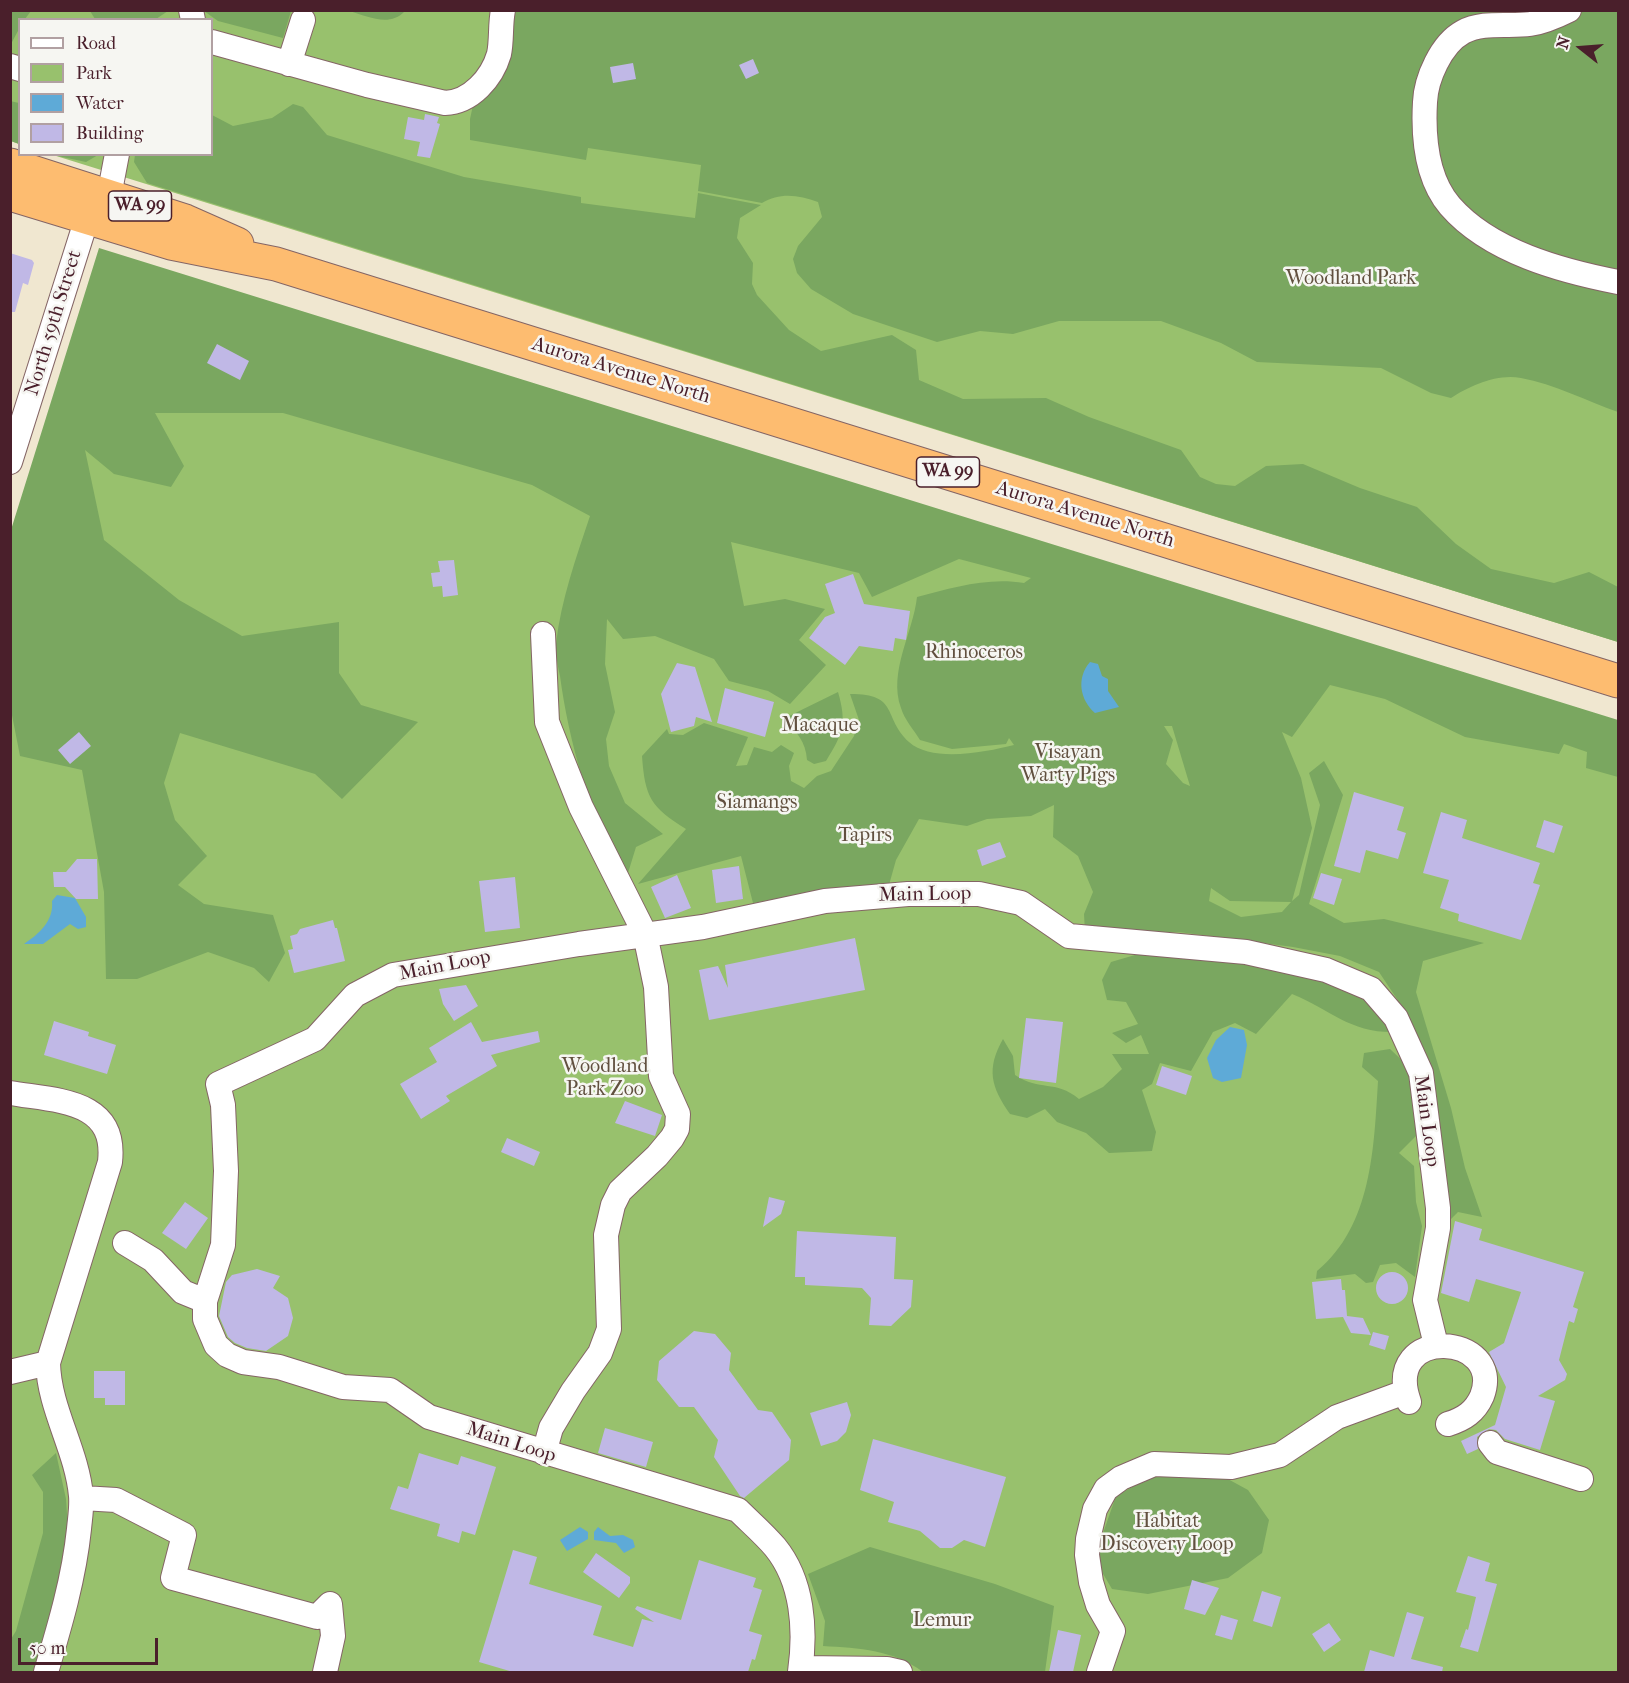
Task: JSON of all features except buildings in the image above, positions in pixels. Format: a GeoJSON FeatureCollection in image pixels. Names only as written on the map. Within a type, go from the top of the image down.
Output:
{"type":"FeatureCollection","features":[{"type":"Feature","properties":{"kind":"highway","name":"Aurora Avenue North"},"geometry":{"type":"LineString","coordinates":[[10,165],[98,207]]}},
{"type":"Feature","properties":{"kind":"highway","name":"Aurora Avenue North"},"geometry":{"type":"LineString","coordinates":[[10,194],[98,207],[207,230],[276,264],[1618,681]]}},
{"type":"Feature","properties":{"kind":"street"},"geometry":{"type":"LineString","coordinates":[[213,42],[367,86],[445,103],[456,102],[473,93],[492,71],[499,53],[503,10]]}},
{"type":"Feature","properties":{"kind":"street"},"geometry":{"type":"LineString","coordinates":[[1569,10],[1530,24],[1477,27],[1463,32],[1451,42],[1438,60],[1425,98],[1429,164],[1449,206],[1486,235],[1508,248],[1540,261],[1618,282]]}},
{"type":"Feature","properties":{"kind":"street"},"geometry":{"type":"LineString","coordinates":[[289,64],[303,20]]}},
{"type":"Feature","properties":{"kind":"street","name":"North 59th Street"},"geometry":{"type":"LineString","coordinates":[[11,458],[116,156]]}},
{"type":"Feature","properties":{"kind":"street"},"geometry":{"type":"LineString","coordinates":[[543,634],[547,722],[581,807],[645,934],[656,987],[661,1076],[677,1109],[678,1121],[665,1147],[632,1177],[620,1191],[613,1205],[606,1235],[609,1329],[600,1353],[573,1391],[551,1428],[544,1454]]}},
{"type":"Feature","properties":{"kind":"street","name":"Main Loop"},"geometry":{"type":"LineString","coordinates":[[900,1672],[887,1669],[801,1670],[800,1605],[790,1568],[774,1546],[738,1510],[544,1454],[429,1417],[390,1390],[343,1387],[279,1366],[235,1359],[221,1350],[210,1335],[205,1319],[205,1301],[223,1245],[226,1171],[223,1105],[218,1084],[315,1039],[355,995],[393,975],[645,934],[703,927],[846,899],[908,894],[980,894],[1021,903],[1068,936],[1246,952],[1317,968],[1359,982],[1379,996],[1392,1011],[1404,1031],[1421,1073],[1438,1208],[1425,1300],[1436,1345]]}},
{"type":"Feature","properties":{"kind":"street"},"geometry":{"type":"LineString","coordinates":[[10,1093],[88,1109],[100,1118],[108,1131],[112,1146],[110,1162],[48,1363],[48,1380],[75,1464],[81,1498],[77,1544],[65,1607],[46,1672]]}},
{"type":"Feature","properties":{"kind":"street"},"geometry":{"type":"LineString","coordinates":[[125,1243],[153,1260],[183,1292],[205,1301]]}},
{"type":"Feature","properties":{"kind":"street"},"geometry":{"type":"LineString","coordinates":[[1099,1672],[1113,1632],[1098,1605],[1091,1582],[1088,1539],[1095,1509],[1106,1489],[1121,1478],[1154,1464],[1231,1467],[1280,1455],[1337,1417],[1407,1397],[1404,1379],[1414,1357],[1436,1345],[1449,1344],[1461,1348],[1472,1355],[1480,1366],[1484,1378],[1481,1429],[1497,1452],[1581,1479]]}},
{"type":"Feature","properties":{"kind":"street"},"geometry":{"type":"LineString","coordinates":[[10,1371],[48,1363]]}},
{"type":"Feature","properties":{"kind":"street"},"geometry":{"type":"LineString","coordinates":[[1448,1424],[1481,1429]]}},
{"type":"Feature","properties":{"kind":"street"},"geometry":{"type":"LineString","coordinates":[[81,1498],[116,1500],[184,1535],[173,1578],[317,1617],[330,1604],[333,1636],[325,1672]]}},
{"type":"Feature","properties":{"kind":"green space"},"geometry":{"type":"Polygon","coordinates":[[[11,10],[31,11],[26,18],[18,18],[18,31],[11,44],[11,10]]]}},
{"type":"Feature","properties":{"kind":"green space","name":"Woodland Park"},"geometry":{"type":"Polygon","coordinates":[[[11,11],[1618,11],[1618,642],[56,156],[213,156],[213,18],[18,18],[18,144],[11,141],[11,11]]]}},
{"type":"Feature","properties":{"kind":"green space"},"geometry":{"type":"Polygon","coordinates":[[[90,11],[168,11],[158,18],[94,18],[90,11]]]}},
{"type":"Feature","properties":{"kind":"green space"},"geometry":{"type":"Polygon","coordinates":[[[204,11],[291,11],[283,38],[218,21],[204,11]]]}},
{"type":"Feature","properties":{"kind":"green space"},"geometry":{"type":"Polygon","coordinates":[[[349,11],[405,11],[399,16],[385,20],[349,11]]]}},
{"type":"Feature","properties":{"kind":"green space"},"geometry":{"type":"Polygon","coordinates":[[[503,11],[1618,11],[1618,412],[1558,388],[1521,378],[1493,379],[1466,389],[1451,398],[1431,393],[1381,368],[1257,362],[1221,343],[1161,321],[1059,321],[1013,334],[980,331],[937,342],[853,314],[811,289],[797,273],[793,259],[798,246],[822,217],[818,202],[783,196],[762,203],[698,191],[701,165],[588,148],[586,160],[470,140],[470,119],[475,96],[506,67],[514,33],[503,11]]]}},
{"type":"Feature","properties":{"kind":"green space"},"geometry":{"type":"Polygon","coordinates":[[[10,101],[18,103],[18,144],[11,141],[10,101]]]}},
{"type":"Feature","properties":{"kind":"green space"},"geometry":{"type":"Polygon","coordinates":[[[293,104],[303,107],[327,135],[464,177],[581,197],[581,203],[695,218],[698,193],[761,205],[740,218],[737,238],[753,263],[752,284],[757,295],[789,330],[821,351],[892,335],[916,350],[919,380],[963,399],[1046,398],[1089,417],[1181,450],[1200,477],[1216,484],[1235,486],[1266,466],[1303,464],[1360,488],[1417,507],[1456,544],[1491,569],[1554,583],[1589,572],[1618,587],[1618,642],[147,183],[134,162],[135,156],[213,156],[213,116],[233,126],[272,118],[293,104]]]}},
{"type":"Feature","properties":{"kind":"green space"},"geometry":{"type":"Polygon","coordinates":[[[58,156],[96,156],[86,162],[58,156]]]}},
{"type":"Feature","properties":{"kind":"green space"},"geometry":{"type":"Polygon","coordinates":[[[99,248],[1618,720],[1618,777],[1586,768],[1587,752],[1564,744],[1559,754],[1465,737],[1385,699],[1330,685],[1292,737],[1282,732],[1301,778],[1312,828],[1292,901],[1299,895],[1320,805],[1309,773],[1324,761],[1343,795],[1309,904],[1344,923],[1384,919],[1484,943],[1423,961],[1416,992],[1451,1108],[1465,1168],[1482,1217],[1458,1212],[1451,1219],[1417,1046],[1397,999],[1379,972],[1340,956],[1293,947],[1179,932],[1085,932],[1084,914],[1093,892],[1078,856],[1053,837],[1054,805],[1031,816],[987,819],[967,826],[919,819],[896,860],[887,892],[819,891],[753,903],[741,856],[638,884],[686,829],[657,807],[645,782],[642,756],[667,729],[669,734],[683,735],[704,723],[748,737],[736,766],[747,765],[754,747],[772,752],[781,745],[794,753],[789,766],[791,781],[804,788],[817,776],[831,771],[854,736],[859,720],[850,694],[866,695],[884,703],[895,724],[909,742],[931,752],[975,753],[1014,745],[1009,738],[1006,744],[952,749],[920,740],[902,712],[897,681],[917,597],[983,582],[1024,583],[1031,578],[959,559],[872,597],[859,573],[731,542],[744,606],[785,599],[825,609],[799,640],[826,665],[790,704],[768,691],[729,681],[714,659],[655,636],[623,639],[607,619],[605,664],[615,712],[606,739],[609,766],[625,803],[663,834],[636,847],[628,873],[614,854],[602,831],[583,779],[569,725],[556,656],[558,628],[565,595],[590,516],[532,485],[283,413],[155,413],[184,466],[171,487],[114,474],[85,450],[104,540],[179,600],[242,636],[339,622],[339,673],[361,705],[418,722],[342,799],[315,774],[180,733],[164,783],[175,820],[207,856],[178,885],[204,904],[273,915],[285,953],[269,982],[254,968],[208,952],[137,979],[106,979],[104,892],[82,770],[20,756],[10,705],[10,533],[99,248]],[[1164,726],[1173,740],[1166,764],[1183,783],[1190,786],[1172,726],[1164,726]],[[1211,888],[1209,901],[1241,917],[1282,912],[1291,902],[1230,901],[1211,888]]]}},
{"type":"Feature","properties":{"kind":"green space","name":"Woodland Park Zoo"},"geometry":{"type":"Polygon","coordinates":[[[111,329],[1085,590],[1618,737],[1618,1672],[11,1672],[11,647],[111,329]]]}},
{"type":"Feature","properties":{"kind":"green space","name":"Macaque"},"geometry":{"type":"Polygon","coordinates":[[[838,692],[843,720],[840,735],[826,761],[814,764],[807,760],[800,737],[783,719],[838,692]]]}},
{"type":"Feature","properties":{"kind":"green space"},"geometry":{"type":"Polygon","coordinates":[[[1184,953],[1320,976],[1365,994],[1398,1032],[1382,1032],[1355,1025],[1292,994],[1256,1034],[1235,1023],[1213,1032],[1191,1071],[1160,1063],[1152,1084],[1142,1090],[1156,1132],[1152,1151],[1109,1153],[1086,1133],[1057,1122],[1045,1109],[1027,1118],[1010,1114],[998,1095],[993,1078],[994,1060],[1003,1039],[1013,1056],[1015,1075],[1032,1083],[1062,1089],[1079,1099],[1103,1087],[1122,1069],[1112,1054],[1149,1054],[1141,1035],[1126,1043],[1112,1033],[1138,1024],[1126,1002],[1107,1000],[1102,980],[1111,962],[1135,955],[1184,953]]]}},
{"type":"Feature","properties":{"kind":"green space"},"geometry":{"type":"Polygon","coordinates":[[[1390,1049],[1408,1066],[1421,1111],[1416,1136],[1399,1153],[1414,1166],[1416,1202],[1422,1226],[1415,1277],[1396,1263],[1380,1265],[1373,1282],[1366,1283],[1355,1274],[1316,1279],[1317,1271],[1335,1253],[1349,1232],[1367,1184],[1375,1132],[1378,1081],[1362,1067],[1364,1053],[1390,1049]]]}},
{"type":"Feature","properties":{"kind":"green space"},"geometry":{"type":"Polygon","coordinates":[[[56,1453],[66,1499],[69,1544],[38,1672],[11,1672],[11,1639],[16,1631],[43,1533],[43,1492],[32,1475],[56,1453]]]}},
{"type":"Feature","properties":{"kind":"green space","name":"Habitat Discovery Loop"},"geometry":{"type":"Polygon","coordinates":[[[1154,1475],[1226,1478],[1248,1490],[1269,1520],[1262,1553],[1228,1578],[1148,1594],[1112,1589],[1099,1567],[1101,1539],[1116,1496],[1154,1475]]]}},
{"type":"Feature","properties":{"kind":"green space","name":"Lemur"},"geometry":{"type":"Polygon","coordinates":[[[870,1547],[995,1584],[1054,1606],[1045,1672],[923,1672],[888,1655],[863,1649],[823,1646],[825,1621],[808,1574],[870,1547]]]}},
{"type":"Feature","properties":{"kind":"water"},"geometry":{"type":"Polygon","coordinates":[[[1090,662],[1098,664],[1102,676],[1108,679],[1108,691],[1119,707],[1095,713],[1086,702],[1081,682],[1090,662]]]}},
{"type":"Feature","properties":{"kind":"water"},"geometry":{"type":"Polygon","coordinates":[[[57,895],[75,898],[86,917],[86,927],[78,929],[70,924],[43,944],[24,944],[35,936],[48,921],[52,901],[57,895]]]}},
{"type":"Feature","properties":{"kind":"water"},"geometry":{"type":"Polygon","coordinates":[[[1230,1027],[1244,1030],[1247,1045],[1241,1078],[1222,1082],[1213,1078],[1207,1058],[1216,1040],[1230,1027]]]}},
{"type":"Feature","properties":{"kind":"water"},"geometry":{"type":"Polygon","coordinates":[[[580,1527],[588,1532],[588,1539],[567,1551],[560,1540],[580,1527]]]}},
{"type":"Feature","properties":{"kind":"water"},"geometry":{"type":"Polygon","coordinates":[[[598,1527],[610,1536],[623,1535],[633,1540],[635,1547],[624,1553],[616,1543],[594,1540],[594,1532],[598,1527]]]}},
{"type":"Feature","properties":{"kind":"park label","name":"Rhinoceros"},"geometry":{"type":"Point","coordinates":[974,653]}},
{"type":"Feature","properties":{"kind":"park label","name":"Visayan Warty Pigs"},"geometry":{"type":"Point","coordinates":[1068,764]}},
{"type":"Feature","properties":{"kind":"park label","name":"Siamangs"},"geometry":{"type":"Point","coordinates":[757,803]}},
{"type":"Feature","properties":{"kind":"park label","name":"Tapirs"},"geometry":{"type":"Point","coordinates":[865,836]}}]}
